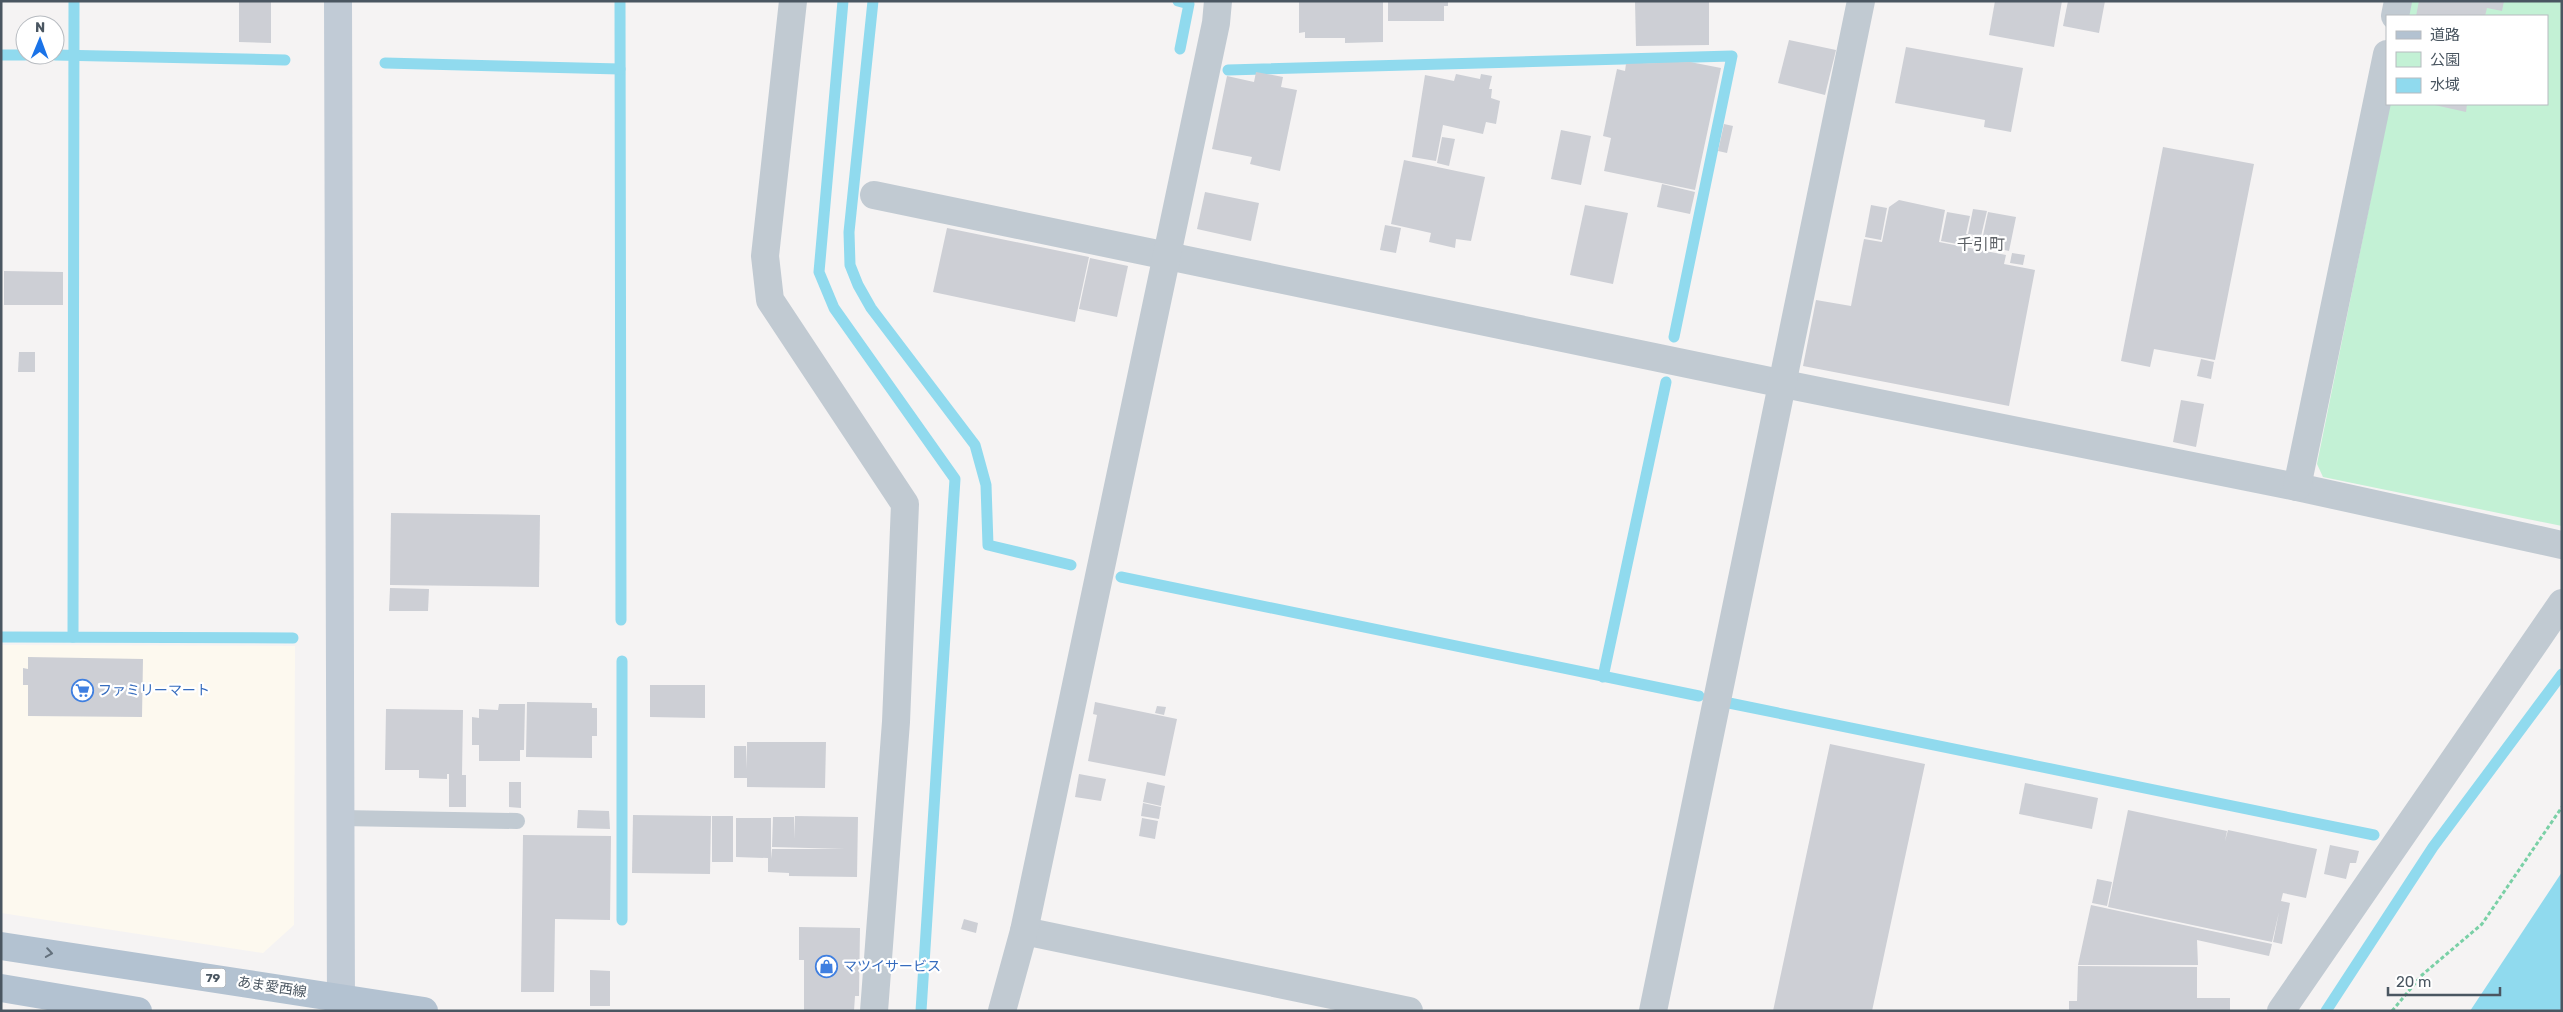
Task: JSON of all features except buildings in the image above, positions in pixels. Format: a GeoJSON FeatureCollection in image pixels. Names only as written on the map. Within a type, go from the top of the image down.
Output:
{"type":"FeatureCollection","features":[{"type":"Feature","properties":{"kind":"main road","name":"あま愛西線"},"geometry":{"type":"LineString","coordinates":[[1,946],[341,1004],[424,1011]]}},
{"type":"Feature","properties":{"kind":"main road"},"geometry":{"type":"LineString","coordinates":[[1,988],[138,1011]]}},
{"type":"Feature","properties":{"kind":"street"},"geometry":{"type":"LineString","coordinates":[[338,1],[341,1004]]}},
{"type":"Feature","properties":{"kind":"street"},"geometry":{"type":"LineString","coordinates":[[793,1],[764,256],[770,300],[831,389],[905,504],[896,722],[874,1011]]}},
{"type":"Feature","properties":{"kind":"street"},"geometry":{"type":"LineString","coordinates":[[1002,1011],[1024,931],[1216,24],[1218,1]]}},
{"type":"Feature","properties":{"kind":"street"},"geometry":{"type":"LineString","coordinates":[[1653,1011],[1784,384],[1861,1]]}},
{"type":"Feature","properties":{"kind":"street"},"geometry":{"type":"LineString","coordinates":[[2395,15],[2398,1]]}},
{"type":"Feature","properties":{"kind":"street"},"geometry":{"type":"LineString","coordinates":[[2297,487],[2386,59]]}},
{"type":"Feature","properties":{"kind":"street"},"geometry":{"type":"LineString","coordinates":[[874,195],[1784,384],[2297,487],[2562,545]]}},
{"type":"Feature","properties":{"kind":"street"},"geometry":{"type":"LineString","coordinates":[[2282,1011],[2562,603]]}},
{"type":"Feature","properties":{"kind":"street"},"geometry":{"type":"LineString","coordinates":[[1024,931],[1409,1011]]}},
{"type":"Feature","properties":{"kind":"lane"},"geometry":{"type":"LineString","coordinates":[[341,818],[517,821]]}},
{"type":"Feature","properties":{"kind":"path"},"geometry":{"type":"LineString","coordinates":[[2392,1011],[2422,975],[2482,924],[2562,807]]}},
{"type":"Feature","properties":{"kind":"shaded area"},"geometry":{"type":"Polygon","coordinates":[[[1,645],[295,646],[294,925],[263,953],[1,913],[1,645]]]}},
{"type":"Feature","properties":{"kind":"green space"},"geometry":{"type":"Polygon","coordinates":[[[2411,1],[2562,1],[2562,526],[2323,477],[2317,464],[2390,105],[2548,105],[2548,15],[2408,15],[2411,1]]]}},
{"type":"Feature","properties":{"kind":"water"},"geometry":{"type":"Polygon","coordinates":[[[2562,872],[2562,1011],[2470,1011],[2476,1002],[2562,872]]]}},
{"type":"Feature","properties":{"kind":"waterway"},"geometry":{"type":"LineString","coordinates":[[73,637],[74,1]]}},
{"type":"Feature","properties":{"kind":"waterway"},"geometry":{"type":"LineString","coordinates":[[620,1],[621,620]]}},
{"type":"Feature","properties":{"kind":"waterway"},"geometry":{"type":"LineString","coordinates":[[843,1],[819,272],[834,308],[955,479],[921,1011]]}},
{"type":"Feature","properties":{"kind":"waterway"},"geometry":{"type":"LineString","coordinates":[[873,1],[849,232],[850,265],[858,285],[871,308],[975,445],[986,485],[988,545],[1071,565]]}},
{"type":"Feature","properties":{"kind":"waterway"},"geometry":{"type":"LineString","coordinates":[[1178,1],[1189,4],[1180,49]]}},
{"type":"Feature","properties":{"kind":"waterway"},"geometry":{"type":"LineString","coordinates":[[1,55],[15,55]]}},
{"type":"Feature","properties":{"kind":"waterway"},"geometry":{"type":"LineString","coordinates":[[65,55],[285,60]]}},
{"type":"Feature","properties":{"kind":"waterway"},"geometry":{"type":"LineString","coordinates":[[1228,70],[1732,56],[1674,337]]}},
{"type":"Feature","properties":{"kind":"waterway"},"geometry":{"type":"LineString","coordinates":[[385,63],[620,69]]}},
{"type":"Feature","properties":{"kind":"waterway"},"geometry":{"type":"LineString","coordinates":[[1603,677],[1666,382]]}},
{"type":"Feature","properties":{"kind":"waterway"},"geometry":{"type":"LineString","coordinates":[[1121,577],[1699,696]]}},
{"type":"Feature","properties":{"kind":"waterway"},"geometry":{"type":"LineString","coordinates":[[1,637],[293,638]]}},
{"type":"Feature","properties":{"kind":"waterway"},"geometry":{"type":"LineString","coordinates":[[622,661],[622,920]]}},
{"type":"Feature","properties":{"kind":"waterway"},"geometry":{"type":"LineString","coordinates":[[2326,1011],[2433,847],[2562,674]]}},
{"type":"Feature","properties":{"kind":"waterway"},"geometry":{"type":"LineString","coordinates":[[1729,703],[2374,835]]}},
{"type":"Feature","properties":{"kind":"place","name":"ファミリーマート"},"geometry":{"type":"Point","coordinates":[82,690]}},
{"type":"Feature","properties":{"kind":"place","name":"マツイサービス"},"geometry":{"type":"Point","coordinates":[827,966]}},
{"type":"Feature","properties":{"kind":"district","name":"千引町"},"geometry":{"type":"Point","coordinates":[1981,244]}}]}
